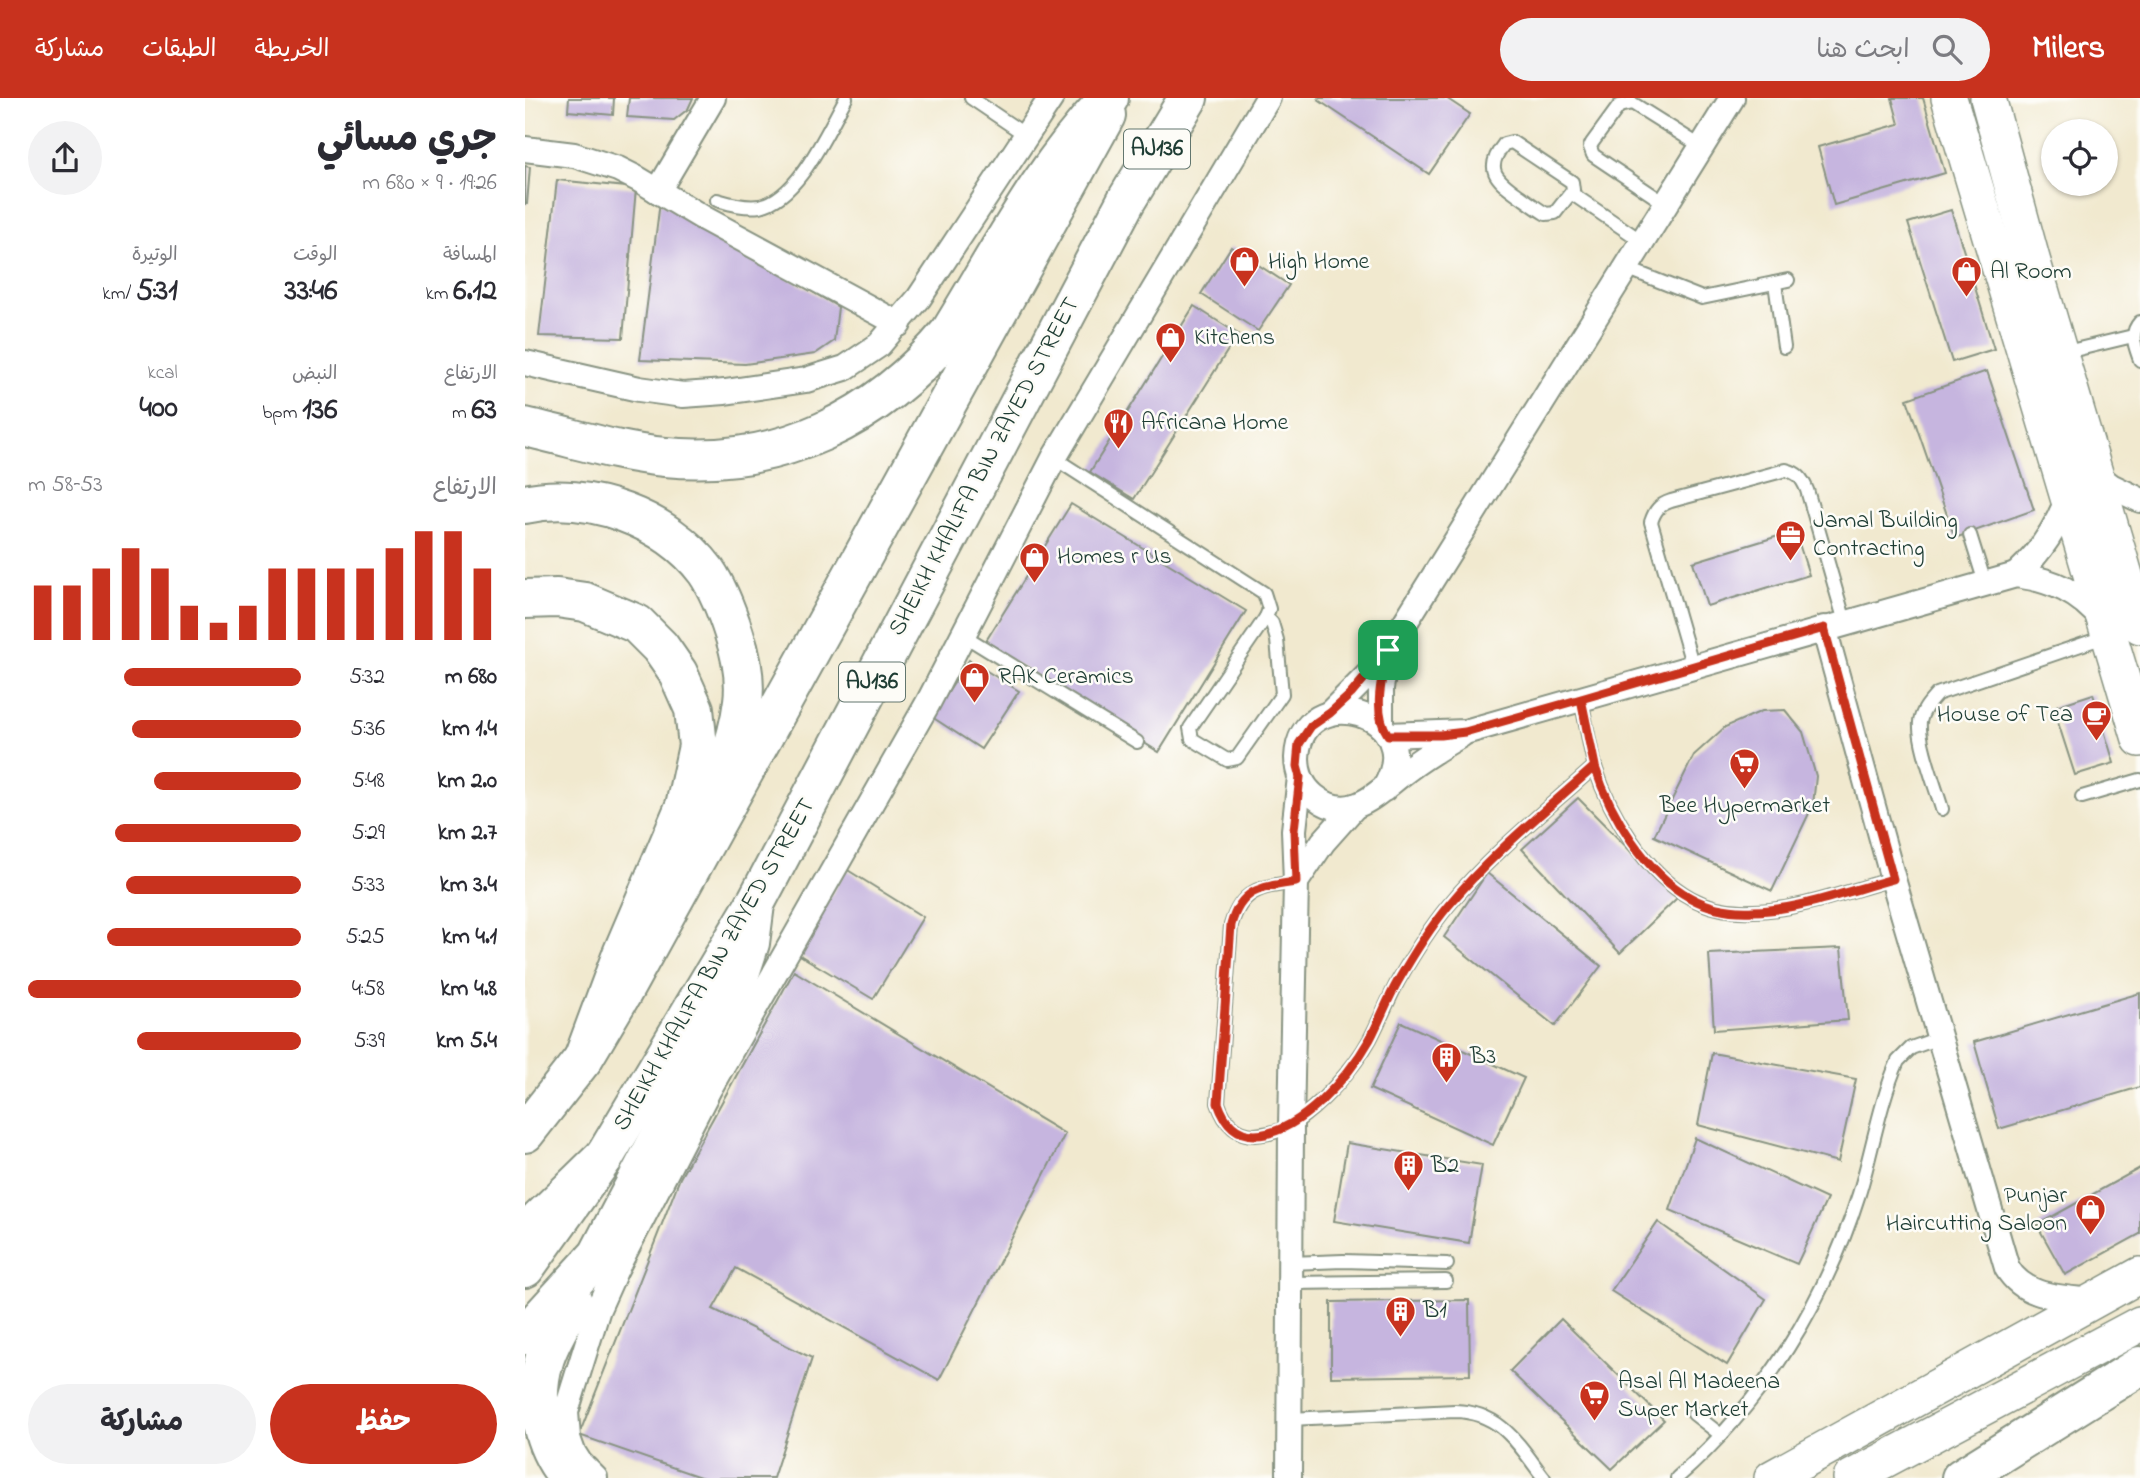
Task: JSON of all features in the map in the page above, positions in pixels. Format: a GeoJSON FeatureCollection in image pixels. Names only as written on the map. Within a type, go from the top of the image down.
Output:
{"type":"FeatureCollection","features":[{"type":"Feature","properties":{"kind":"main road"},"geometry":{"type":"LineString","coordinates":[[525,427],[633,452],[697,458],[761,452],[813,436],[852,418],[905,380],[929,358],[950,332],[1056,162],[1109,98]]}},
{"type":"Feature","properties":{"kind":"main road","name":"AJ136"},"geometry":{"type":"LineString","coordinates":[[525,1133],[583,1059],[662,922],[1115,98]]}},
{"type":"Feature","properties":{"kind":"main road","name":"SHEIKH KHALIFA BIN ZAYED STREET"},"geometry":{"type":"LineString","coordinates":[[525,1268],[605,1156],[755,904],[1126,201],[1188,98]]}},
{"type":"Feature","properties":{"kind":"main road"},"geometry":{"type":"LineString","coordinates":[[525,504],[562,501],[606,507],[652,525],[674,538],[707,572],[725,607],[739,649],[744,700],[736,738],[725,772],[662,922]]}},
{"type":"Feature","properties":{"kind":"main road"},"geometry":{"type":"LineString","coordinates":[[525,599],[557,598],[585,602],[637,624],[660,647],[678,673],[694,709],[698,746],[683,814],[622,954],[583,1059]]}},
{"type":"Feature","properties":{"kind":"main road"},"geometry":{"type":"LineString","coordinates":[[569,1478],[546,1438],[539,1409],[543,1363],[711,1039],[737,983],[750,943],[755,904]]}},
{"type":"Feature","properties":{"kind":"main road"},"geometry":{"type":"LineString","coordinates":[[525,1234],[605,1156]]}},
{"type":"Feature","properties":{"kind":"main road"},"geometry":{"type":"LineString","coordinates":[[525,1335],[598,1255]]}},
{"type":"Feature","properties":{"kind":"main road"},"geometry":{"type":"LineString","coordinates":[[1961,1478],[2140,1366]]}},
{"type":"Feature","properties":{"kind":"street"},"geometry":{"type":"LineString","coordinates":[[658,191],[713,98]]}},
{"type":"Feature","properties":{"kind":"street"},"geometry":{"type":"LineString","coordinates":[[525,363],[661,393],[683,394],[725,392],[806,380],[836,371],[863,358],[899,324],[919,299],[1051,98]]}},
{"type":"Feature","properties":{"kind":"street"},"geometry":{"type":"LineString","coordinates":[[595,1478],[572,1452],[566,1432],[566,1412],[594,1322],[615,1271],[709,1089],[928,703],[1053,458],[1268,98]]}},
{"type":"Feature","properties":{"kind":"street"},"geometry":{"type":"LineString","coordinates":[[1465,732],[1423,758],[1366,803],[1356,806],[1345,807],[1323,802],[1306,787],[1297,766],[1299,744],[1311,726],[1330,713],[1370,673],[1388,650],[1732,98]]}},
{"type":"Feature","properties":{"kind":"street"},"geometry":{"type":"LineString","coordinates":[[1949,98],[2081,484],[2119,629],[2140,739]]}},
{"type":"Feature","properties":{"kind":"street"},"geometry":{"type":"LineString","coordinates":[[1989,98],[2060,353],[2081,484],[2134,574],[2119,629]]}},
{"type":"Feature","properties":{"kind":"street"},"geometry":{"type":"LineString","coordinates":[[525,149],[551,151],[596,161],[638,179],[705,219],[899,324]]}},
{"type":"Feature","properties":{"kind":"street"},"geometry":{"type":"LineString","coordinates":[[2081,484],[2111,485],[2140,500]]}},
{"type":"Feature","properties":{"kind":"street"},"geometry":{"type":"LineString","coordinates":[[2016,575],[2046,543],[2081,484]]}},
{"type":"Feature","properties":{"kind":"street"},"geometry":{"type":"LineString","coordinates":[[1330,713],[1352,711],[1373,719],[1385,731],[1440,735],[1465,732],[2016,575],[2059,585],[2078,595],[2119,629]]}},
{"type":"Feature","properties":{"kind":"street"},"geometry":{"type":"LineString","coordinates":[[1835,625],[1893,879],[2007,1268],[2013,1278],[2032,1292],[2091,1301]]}},
{"type":"Feature","properties":{"kind":"street"},"geometry":{"type":"LineString","coordinates":[[1384,789],[1393,768],[1394,757],[1385,731],[1381,688],[1388,650]]}},
{"type":"Feature","properties":{"kind":"street"},"geometry":{"type":"LineString","coordinates":[[1289,1478],[1291,1126],[1296,882],[1294,830],[1300,777]]}},
{"type":"Feature","properties":{"kind":"street"},"geometry":{"type":"LineString","coordinates":[[1296,882],[1323,842],[1356,806]]}},
{"type":"Feature","properties":{"kind":"street"},"geometry":{"type":"LineString","coordinates":[[1772,1478],[2140,1275]]}},
{"type":"Feature","properties":{"kind":"street"},"geometry":{"type":"LineString","coordinates":[[1851,1478],[2140,1324]]}},
{"type":"Feature","properties":{"kind":"lane"},"geometry":{"type":"LineString","coordinates":[[717,201],[751,207],[782,197],[797,181],[846,98]]}},
{"type":"Feature","properties":{"kind":"lane"},"geometry":{"type":"LineString","coordinates":[[971,98],[1027,136]]}},
{"type":"Feature","properties":{"kind":"lane"},"geometry":{"type":"LineString","coordinates":[[1666,204],[1593,155],[1590,147],[1592,143],[1619,106],[1632,103],[1702,147]]}},
{"type":"Feature","properties":{"kind":"lane"},"geometry":{"type":"LineString","coordinates":[[1504,144],[1516,144],[1571,182],[1574,186],[1571,193],[1555,213],[1546,214],[1499,181],[1494,174],[1495,158],[1504,144]]}},
{"type":"Feature","properties":{"kind":"lane"},"geometry":{"type":"LineString","coordinates":[[1571,193],[1643,242]]}},
{"type":"Feature","properties":{"kind":"lane"},"geometry":{"type":"LineString","coordinates":[[1626,268],[1702,298],[1782,282],[1784,347]]}},
{"type":"Feature","properties":{"kind":"lane"},"geometry":{"type":"LineString","coordinates":[[2140,322],[2133,335],[2140,360]]}},
{"type":"Feature","properties":{"kind":"lane"},"geometry":{"type":"LineString","coordinates":[[2060,353],[2133,335]]}},
{"type":"Feature","properties":{"kind":"lane"},"geometry":{"type":"LineString","coordinates":[[1053,458],[1264,593],[1269,609],[1266,617],[1190,728],[1192,738],[1227,761],[1237,758],[1282,694],[1277,640],[1272,623],[1266,617]]}},
{"type":"Feature","properties":{"kind":"lane"},"geometry":{"type":"LineString","coordinates":[[1693,667],[1651,522],[1654,512],[1661,504],[1671,501],[1786,470],[1795,473],[1803,480],[1807,489],[1835,625]]}},
{"type":"Feature","properties":{"kind":"lane"},"geometry":{"type":"LineString","coordinates":[[1970,535],[1985,583]]}},
{"type":"Feature","properties":{"kind":"lane"},"geometry":{"type":"LineString","coordinates":[[1942,808],[1920,722],[1926,706],[1937,694],[2119,629]]}},
{"type":"Feature","properties":{"kind":"lane"},"geometry":{"type":"LineString","coordinates":[[963,635],[1137,742]]}},
{"type":"Feature","properties":{"kind":"lane"},"geometry":{"type":"LineString","coordinates":[[1581,699],[1595,766],[1616,817],[1648,862],[1690,898],[1740,911],[1772,910],[1893,879]]}},
{"type":"Feature","properties":{"kind":"lane"},"geometry":{"type":"LineString","coordinates":[[1296,882],[1254,891],[1243,899],[1235,911],[1231,925],[1218,1103],[1228,1124],[1248,1135],[1270,1133],[1291,1126],[1321,1100],[1355,1062],[1369,1040],[1396,984],[1447,907],[1478,872],[1595,766]]}},
{"type":"Feature","properties":{"kind":"lane"},"geometry":{"type":"LineString","coordinates":[[2082,797],[2140,780]]}},
{"type":"Feature","properties":{"kind":"lane"},"geometry":{"type":"LineString","coordinates":[[1677,1478],[1721,1435],[1768,1377],[1795,1338],[1838,1254],[1898,1061],[1911,1048],[1939,1038]]}},
{"type":"Feature","properties":{"kind":"lane"},"geometry":{"type":"LineString","coordinates":[[1290,1273],[1343,1262],[1447,1264]]}},
{"type":"Feature","properties":{"kind":"lane"},"geometry":{"type":"LineString","coordinates":[[1290,1273],[1446,1281]]}},
{"type":"Feature","properties":{"kind":"lane"},"geometry":{"type":"LineString","coordinates":[[1290,1419],[1455,1410],[1477,1413],[1506,1430],[1543,1478]]}},
{"type":"Feature","properties":{"kind":"lane"},"geometry":{"type":"LineString","coordinates":[[1694,1414],[1721,1435]]}},
{"type":"Feature","properties":{"kind":"building"},"geometry":{"type":"Polygon","coordinates":[[[569,98],[614,98],[613,115],[568,111],[569,98]]]}},
{"type":"Feature","properties":{"kind":"building"},"geometry":{"type":"Polygon","coordinates":[[[629,98],[693,98],[688,109],[674,120],[627,117],[629,98]]]}},
{"type":"Feature","properties":{"kind":"building"},"geometry":{"type":"Polygon","coordinates":[[[1446,98],[1470,114],[1429,174],[1318,100],[1446,98]]]}},
{"type":"Feature","properties":{"kind":"building"},"geometry":{"type":"Polygon","coordinates":[[[1892,98],[1923,98],[1945,173],[1834,205],[1818,147],[1899,124],[1892,98]]]}},
{"type":"Feature","properties":{"kind":"building"},"geometry":{"type":"Polygon","coordinates":[[[525,166],[530,167],[527,204],[525,204],[525,166]]]}},
{"type":"Feature","properties":{"kind":"building"},"geometry":{"type":"Polygon","coordinates":[[[557,180],[636,188],[623,338],[539,336],[557,180]]]}},
{"type":"Feature","properties":{"kind":"building"},"geometry":{"type":"Polygon","coordinates":[[[660,202],[838,307],[834,341],[815,354],[745,364],[640,360],[660,202]]]}},
{"type":"Feature","properties":{"kind":"building"},"geometry":{"type":"Polygon","coordinates":[[[1951,210],[1994,349],[1952,362],[1908,223],[1951,210]]]}},
{"type":"Feature","properties":{"kind":"building","name":"High Home"},"geometry":{"type":"Polygon","coordinates":[[[1231,247],[1289,285],[1258,331],[1201,294],[1231,247]]]}},
{"type":"Feature","properties":{"kind":"building"},"geometry":{"type":"Polygon","coordinates":[[[1194,306],[1238,334],[1134,499],[1090,472],[1194,306]]]}},
{"type":"Feature","properties":{"kind":"building"},"geometry":{"type":"Polygon","coordinates":[[[1987,371],[2034,510],[1955,538],[1907,399],[1987,371]]]}},
{"type":"Feature","properties":{"kind":"building"},"geometry":{"type":"Polygon","coordinates":[[[1071,504],[1246,611],[1159,752],[984,644],[1071,504]]]}},
{"type":"Feature","properties":{"kind":"building"},"geometry":{"type":"Polygon","coordinates":[[[1795,531],[1809,575],[1707,606],[1693,562],[1795,531]]]}},
{"type":"Feature","properties":{"kind":"building","name":"RAK Ceramics"},"geometry":{"type":"Polygon","coordinates":[[[969,660],[1019,691],[981,749],[932,717],[969,660]]]}},
{"type":"Feature","properties":{"kind":"building"},"geometry":{"type":"Polygon","coordinates":[[[2093,694],[2114,763],[2075,775],[2053,707],[2093,694]]]}},
{"type":"Feature","properties":{"kind":"building","name":"Bee Hypermarket"},"geometry":{"type":"Polygon","coordinates":[[[1785,710],[1803,732],[1816,776],[1813,805],[1772,891],[1654,836],[1694,755],[1725,727],[1762,711],[1785,710]]]}},
{"type":"Feature","properties":{"kind":"building"},"geometry":{"type":"Polygon","coordinates":[[[1578,798],[1677,898],[1620,953],[1522,849],[1578,798]]]}},
{"type":"Feature","properties":{"kind":"building"},"geometry":{"type":"Polygon","coordinates":[[[846,869],[923,917],[873,999],[798,954],[846,869]]]}},
{"type":"Feature","properties":{"kind":"building"},"geometry":{"type":"Polygon","coordinates":[[[1487,873],[1601,966],[1555,1026],[1444,937],[1487,873]]]}},
{"type":"Feature","properties":{"kind":"building"},"geometry":{"type":"Polygon","coordinates":[[[1841,948],[1848,1020],[1714,1030],[1709,954],[1841,948]]]}},
{"type":"Feature","properties":{"kind":"building"},"geometry":{"type":"Polygon","coordinates":[[[794,971],[1065,1134],[939,1380],[736,1268],[713,1309],[812,1358],[773,1478],[703,1478],[579,1435],[680,1178],[794,971]]]}},
{"type":"Feature","properties":{"kind":"building"},"geometry":{"type":"Polygon","coordinates":[[[2140,993],[2140,1087],[1999,1129],[1974,1042],[2140,993]]]}},
{"type":"Feature","properties":{"kind":"building","name":"B3"},"geometry":{"type":"Polygon","coordinates":[[[1401,1022],[1524,1078],[1493,1145],[1370,1089],[1401,1022]]]}},
{"type":"Feature","properties":{"kind":"building"},"geometry":{"type":"Polygon","coordinates":[[[1712,1053],[1856,1079],[1838,1162],[1698,1125],[1712,1053]]]}},
{"type":"Feature","properties":{"kind":"building"},"geometry":{"type":"Polygon","coordinates":[[[1695,1138],[1827,1199],[1797,1264],[1670,1210],[1695,1138]]]}},
{"type":"Feature","properties":{"kind":"building","name":"B2"},"geometry":{"type":"Polygon","coordinates":[[[1347,1143],[1482,1165],[1469,1243],[1334,1221],[1347,1143]]]}},
{"type":"Feature","properties":{"kind":"building"},"geometry":{"type":"Polygon","coordinates":[[[2140,1168],[2140,1234],[2065,1275],[2037,1225],[2140,1168]]]}},
{"type":"Feature","properties":{"kind":"building"},"geometry":{"type":"Polygon","coordinates":[[[1658,1222],[1766,1299],[1727,1365],[1611,1291],[1658,1222]]]}},
{"type":"Feature","properties":{"kind":"building","name":"B1"},"geometry":{"type":"Polygon","coordinates":[[[1469,1300],[1470,1375],[1331,1377],[1331,1302],[1469,1300]]]}},
{"type":"Feature","properties":{"kind":"building"},"geometry":{"type":"Polygon","coordinates":[[[1561,1319],[1664,1420],[1612,1469],[1510,1371],[1561,1319]]]}},
{"type":"Feature","properties":{"kind":"place","name":"High Home"},"geometry":{"type":"Point","coordinates":[1245,289]}},
{"type":"Feature","properties":{"kind":"place","name":"Al Room"},"geometry":{"type":"Point","coordinates":[1967,299]}},
{"type":"Feature","properties":{"kind":"place","name":"Kitchens"},"geometry":{"type":"Point","coordinates":[1171,365]}},
{"type":"Feature","properties":{"kind":"place","name":"Africana Home"},"geometry":{"type":"Point","coordinates":[1118,450]}},
{"type":"Feature","properties":{"kind":"place","name":"Jamal Building Contracting"},"geometry":{"type":"Point","coordinates":[1790,562]}},
{"type":"Feature","properties":{"kind":"place","name":"Homes r Us"},"geometry":{"type":"Point","coordinates":[1034,584]}},
{"type":"Feature","properties":{"kind":"place","name":"RAK Ceramics"},"geometry":{"type":"Point","coordinates":[975,704]}},
{"type":"Feature","properties":{"kind":"place","name":"House of Tea"},"geometry":{"type":"Point","coordinates":[2096,742]}},
{"type":"Feature","properties":{"kind":"place","name":"Bee Hypermarket"},"geometry":{"type":"Point","coordinates":[1745,791]}},
{"type":"Feature","properties":{"kind":"place","name":"B3"},"geometry":{"type":"Point","coordinates":[1447,1084]}},
{"type":"Feature","properties":{"kind":"place","name":"B2"},"geometry":{"type":"Point","coordinates":[1408,1193]}},
{"type":"Feature","properties":{"kind":"place","name":"Punjar Haircutting Saloon"},"geometry":{"type":"Point","coordinates":[2090,1237]}},
{"type":"Feature","properties":{"kind":"place","name":"B1"},"geometry":{"type":"Point","coordinates":[1400,1338]}},
{"type":"Feature","properties":{"kind":"place","name":"Asal Al Madeena Super Market"},"geometry":{"type":"Point","coordinates":[1595,1423]}},
{"type":"Feature","properties":{"kind":"route"},"geometry":{"type":"LineString","coordinates":[[1388,650],[1351,694],[1311,726],[1299,744],[1297,766],[1300,777],[1294,830],[1296,882],[1254,891],[1243,899],[1235,911],[1231,925],[1218,1103],[1221,1114],[1237,1131],[1259,1135],[1291,1126],[1339,1082],[1369,1040],[1396,984],[1447,907],[1478,872],[1595,766],[1581,699],[1824,628],[1893,879],[1772,910],[1729,910],[1690,898],[1648,862],[1616,817],[1595,766],[1581,699],[1465,732],[1388,735],[1381,726],[1380,707],[1383,669],[1388,650]]}}]}
